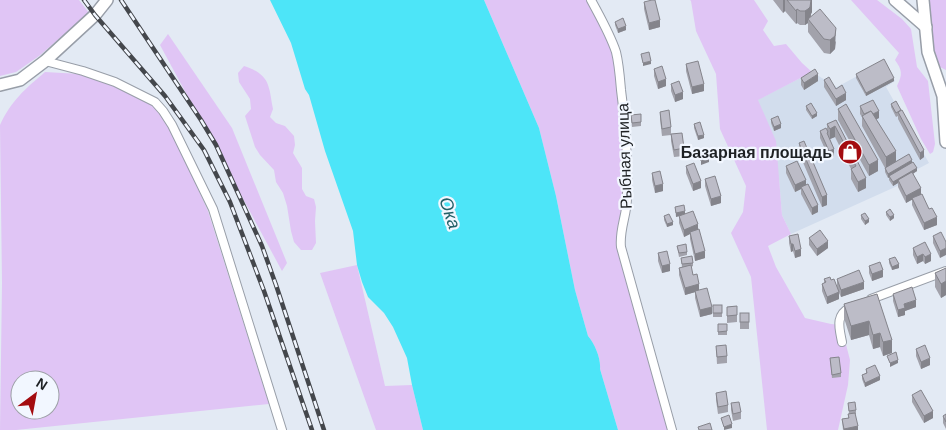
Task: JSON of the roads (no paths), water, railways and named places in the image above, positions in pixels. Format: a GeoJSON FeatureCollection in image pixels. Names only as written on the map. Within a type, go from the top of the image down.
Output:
{"type":"FeatureCollection","features":[{"type":"Feature","properties":{"kind":"main road"},"geometry":{"type":"LineString","coordinates":[[0,85],[20,80],[45,61],[95,16],[107,0]]}},
{"type":"Feature","properties":{"kind":"main road"},"geometry":{"type":"LineString","coordinates":[[895,0],[926,27]]}},
{"type":"Feature","properties":{"kind":"main road"},"geometry":{"type":"LineString","coordinates":[[923,0],[928,52],[943,96],[946,142]]}},
{"type":"Feature","properties":{"kind":"main road"},"geometry":{"type":"LineString","coordinates":[[933,71],[946,76]]}},
{"type":"Feature","properties":{"kind":"street","name":"Рыбная улица"},"geometry":{"type":"LineString","coordinates":[[591,0],[616,53],[624,114],[627,197],[626,217],[620,238],[621,247],[672,430]]}},
{"type":"Feature","properties":{"kind":"street"},"geometry":{"type":"LineString","coordinates":[[45,61],[115,82],[139,94],[154,102],[163,111],[172,125],[213,209],[282,430]]}},
{"type":"Feature","properties":{"kind":"street"},"geometry":{"type":"LineString","coordinates":[[864,301],[946,271]]}},
{"type":"Feature","properties":{"kind":"street"},"geometry":{"type":"LineString","coordinates":[[842,342],[839,326],[840,318],[845,310],[856,304]]}},
{"type":"Feature","properties":{"kind":"water","name":"Ока"},"geometry":{"type":"Polygon","coordinates":[[[270,0],[484,0],[539,128],[556,196],[575,290],[588,336],[597,352],[600,369],[618,430],[423,430],[407,358],[393,327],[384,313],[368,297],[362,282],[357,265],[353,231],[325,151],[309,95],[305,89],[291,43],[270,0]]]}},
{"type":"Feature","properties":{"kind":"railway"},"geometry":{"type":"LineString","coordinates":[[84,0],[165,96],[204,150],[230,202],[264,291],[312,430]]}},
{"type":"Feature","properties":{"kind":"railway"},"geometry":{"type":"LineString","coordinates":[[121,0],[216,145],[262,246],[324,430]]}},
{"type":"Feature","properties":{"kind":"place","name":"Базарная площадь"},"geometry":{"type":"Point","coordinates":[850,152]}}]}
